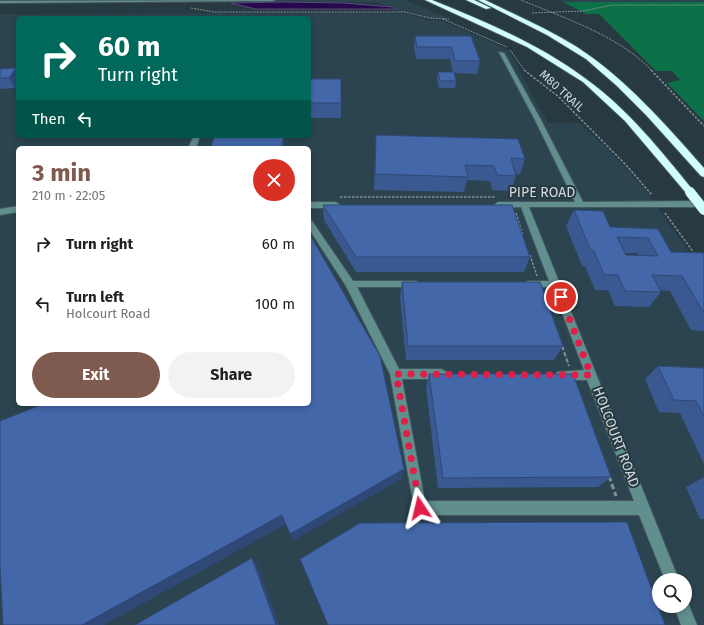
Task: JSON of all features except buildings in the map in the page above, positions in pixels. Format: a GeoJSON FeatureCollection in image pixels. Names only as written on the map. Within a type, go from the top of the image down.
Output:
{"type":"FeatureCollection","features":[{"type":"Feature","properties":{"kind":"highway"},"geometry":{"type":"LineString","coordinates":[[419,0],[520,45],[585,81]]}},
{"type":"Feature","properties":{"kind":"highway"},"geometry":{"type":"LineString","coordinates":[[428,0],[526,44],[585,81],[637,130],[704,210]]}},
{"type":"Feature","properties":{"kind":"highway"},"geometry":{"type":"LineString","coordinates":[[469,0],[541,34],[582,58],[610,78]]}},
{"type":"Feature","properties":{"kind":"highway"},"geometry":{"type":"LineString","coordinates":[[481,0],[547,33],[587,58],[663,128],[704,174]]}},
{"type":"Feature","properties":{"kind":"street"},"geometry":{"type":"LineString","coordinates":[[0,2],[273,0]]}},
{"type":"Feature","properties":{"kind":"street"},"geometry":{"type":"LineString","coordinates":[[501,53],[538,120],[580,205]]}},
{"type":"Feature","properties":{"kind":"street","name":"PIPE ROAD"},"geometry":{"type":"LineString","coordinates":[[492,205],[526,209],[580,205],[704,204]]}},
{"type":"Feature","properties":{"kind":"street"},"geometry":{"type":"LineString","coordinates":[[311,205],[341,205]]}},
{"type":"Feature","properties":{"kind":"street"},"geometry":{"type":"LineString","coordinates":[[0,212],[16,209]]}},
{"type":"Feature","properties":{"kind":"street","name":"HOLCOURT ROAD"},"geometry":{"type":"LineString","coordinates":[[526,209],[669,573]]}},
{"type":"Feature","properties":{"kind":"street"},"geometry":{"type":"LineString","coordinates":[[311,226],[350,284],[396,374],[420,508],[644,508]]}},
{"type":"Feature","properties":{"kind":"street"},"geometry":{"type":"LineString","coordinates":[[350,284],[429,284]]}},
{"type":"Feature","properties":{"kind":"street"},"geometry":{"type":"LineString","coordinates":[[516,284],[556,284]]}},
{"type":"Feature","properties":{"kind":"street"},"geometry":{"type":"LineString","coordinates":[[396,374],[452,374]]}},
{"type":"Feature","properties":{"kind":"street"},"geometry":{"type":"LineString","coordinates":[[548,375],[591,375]]}},
{"type":"Feature","properties":{"kind":"street"},"geometry":{"type":"LineString","coordinates":[[685,613],[689,625]]}},
{"type":"Feature","properties":{"kind":"path"},"geometry":{"type":"LineString","coordinates":[[521,0],[583,26],[630,51],[646,64],[704,126]]}},
{"type":"Feature","properties":{"kind":"path"},"geometry":{"type":"LineString","coordinates":[[532,13],[583,12],[612,5],[704,5]]}},
{"type":"Feature","properties":{"kind":"path"},"geometry":{"type":"LineString","coordinates":[[188,8],[218,12],[405,12],[430,18],[449,19]]}},
{"type":"Feature","properties":{"kind":"path","name":"M80 TRAIL"},"geometry":{"type":"LineString","coordinates":[[443,19],[502,44],[509,49],[522,68],[558,97],[626,165],[655,200]]}},
{"type":"Feature","properties":{"kind":"path"},"geometry":{"type":"LineString","coordinates":[[645,196],[652,196]]}},
{"type":"Feature","properties":{"kind":"path"},"geometry":{"type":"LineString","coordinates":[[332,197],[498,197]]}},
{"type":"Feature","properties":{"kind":"path"},"geometry":{"type":"LineString","coordinates":[[525,241],[515,213],[526,209]]}},
{"type":"Feature","properties":{"kind":"path"},"geometry":{"type":"LineString","coordinates":[[665,214],[696,257]]}},
{"type":"Feature","properties":{"kind":"path"},"geometry":{"type":"LineString","coordinates":[[527,248],[540,284]]}},
{"type":"Feature","properties":{"kind":"path"},"geometry":{"type":"LineString","coordinates":[[560,340],[572,375]]}},
{"type":"Feature","properties":{"kind":"path"},"geometry":{"type":"LineString","coordinates":[[607,471],[621,508]]}},
{"type":"Feature","properties":{"kind":"shaded area"},"geometry":{"type":"Polygon","coordinates":[[[0,0],[405,0],[448,18],[432,18],[413,12],[400,12],[377,2],[0,3],[0,0]]]}},
{"type":"Feature","properties":{"kind":"shaded area"},"geometry":{"type":"Polygon","coordinates":[[[559,0],[704,0],[704,2],[563,2],[559,0]]]}},
{"type":"Feature","properties":{"kind":"shaded area"},"geometry":{"type":"Polygon","coordinates":[[[231,3],[344,3],[392,7],[396,9],[256,9],[231,3]]]}},
{"type":"Feature","properties":{"kind":"shaded area"},"geometry":{"type":"Polygon","coordinates":[[[0,14],[408,14],[426,20],[442,21],[509,51],[548,123],[579,123],[611,152],[648,193],[704,274],[704,625],[0,625],[0,14]]]}},
{"type":"Feature","properties":{"kind":"green space"},"geometry":{"type":"Polygon","coordinates":[[[563,2],[704,2],[704,121],[667,83],[680,80],[672,71],[656,71],[599,14],[586,14],[563,2]]]}},
{"type":"Feature","properties":{"kind":"route"},"geometry":{"type":"LineString","coordinates":[[420,508],[396,374],[591,375],[561,297]]}}]}
